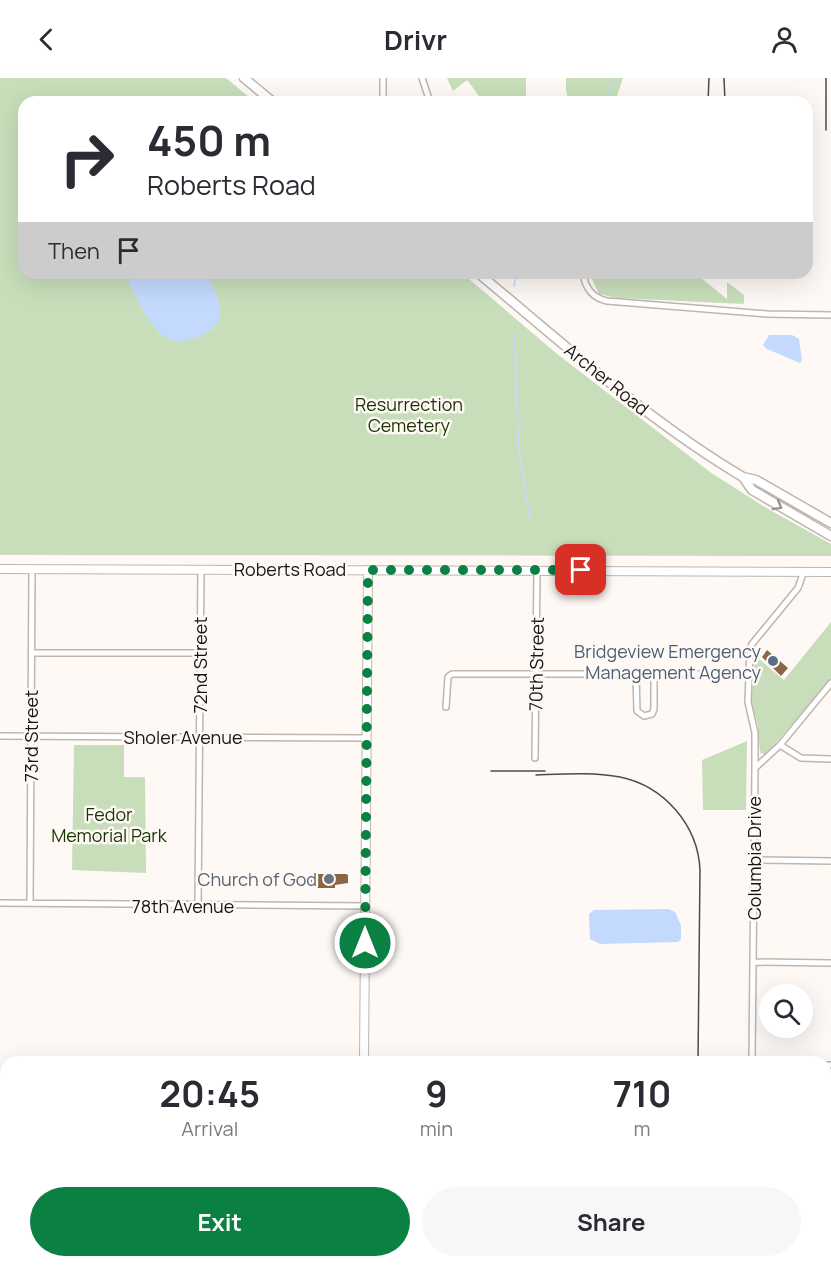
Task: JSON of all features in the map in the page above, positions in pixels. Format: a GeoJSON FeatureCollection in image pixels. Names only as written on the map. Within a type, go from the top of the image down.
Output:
{"type":"FeatureCollection","features":[{"type":"Feature","properties":{"kind":"main road"},"geometry":{"type":"LineString","coordinates":[[244,78],[266,96]]}},
{"type":"Feature","properties":{"kind":"main road","name":"Archer Road"},"geometry":{"type":"LineString","coordinates":[[485,279],[617,389],[672,430],[743,477],[756,480],[831,523]]}},
{"type":"Feature","properties":{"kind":"main road","name":"Archer Road"},"geometry":{"type":"LineString","coordinates":[[743,477],[752,490],[831,536]]}},
{"type":"Feature","properties":{"kind":"street"},"geometry":{"type":"LineString","coordinates":[[383,78],[383,96]]}},
{"type":"Feature","properties":{"kind":"street"},"geometry":{"type":"LineString","coordinates":[[422,78],[428,96]]}},
{"type":"Feature","properties":{"kind":"street"},"geometry":{"type":"LineString","coordinates":[[584,279],[590,292],[597,298],[607,301],[767,314],[831,315]]}},
{"type":"Feature","properties":{"kind":"street","name":"Roberts Road"},"geometry":{"type":"LineString","coordinates":[[0,568],[831,572]]}},
{"type":"Feature","properties":{"kind":"street","name":"73rd Street"},"geometry":{"type":"LineString","coordinates":[[30,903],[32,569]]}},
{"type":"Feature","properties":{"kind":"street","name":"72nd Street"},"geometry":{"type":"LineString","coordinates":[[198,906],[201,569]]}},
{"type":"Feature","properties":{"kind":"street"},"geometry":{"type":"LineString","coordinates":[[364,1056],[368,570]]}},
{"type":"Feature","properties":{"kind":"street","name":"70th Street"},"geometry":{"type":"LineString","coordinates":[[535,758],[537,570]]}},
{"type":"Feature","properties":{"kind":"street","name":"Columbia Drive"},"geometry":{"type":"LineString","coordinates":[[752,1056],[755,733],[749,709],[748,674],[752,644],[798,588],[804,572]]}},
{"type":"Feature","properties":{"kind":"street"},"geometry":{"type":"LineString","coordinates":[[32,653],[200,653]]}},
{"type":"Feature","properties":{"kind":"street"},"geometry":{"type":"LineString","coordinates":[[446,707],[446,682],[452,674],[748,674]]}},
{"type":"Feature","properties":{"kind":"street"},"geometry":{"type":"LineString","coordinates":[[636,675],[637,711],[644,716],[652,714],[654,709],[654,675]]}},
{"type":"Feature","properties":{"kind":"street"},"geometry":{"type":"LineString","coordinates":[[754,768],[780,745],[831,683]]}},
{"type":"Feature","properties":{"kind":"street","name":"Sholer Avenue"},"geometry":{"type":"LineString","coordinates":[[0,736],[367,738]]}},
{"type":"Feature","properties":{"kind":"street"},"geometry":{"type":"LineString","coordinates":[[780,745],[801,758],[831,759]]}},
{"type":"Feature","properties":{"kind":"street"},"geometry":{"type":"LineString","coordinates":[[753,860],[831,861]]}},
{"type":"Feature","properties":{"kind":"street","name":"78th Avenue"},"geometry":{"type":"LineString","coordinates":[[0,903],[365,906]]}},
{"type":"Feature","properties":{"kind":"street"},"geometry":{"type":"LineString","coordinates":[[753,962],[831,963]]}},
{"type":"Feature","properties":{"kind":"green space","name":"Resurrection Cemetery"},"geometry":{"type":"Polygon","coordinates":[[[0,78],[226,78],[248,96],[18,96],[18,279],[469,279],[556,353],[710,472],[763,506],[831,544],[831,556],[0,555],[0,78]]]}},
{"type":"Feature","properties":{"kind":"green space"},"geometry":{"type":"Polygon","coordinates":[[[447,78],[526,78],[526,96],[479,96],[467,80],[453,91],[447,78]]]}},
{"type":"Feature","properties":{"kind":"green space"},"geometry":{"type":"Polygon","coordinates":[[[566,78],[623,78],[617,96],[567,96],[566,78]]]}},
{"type":"Feature","properties":{"kind":"green space"},"geometry":{"type":"Polygon","coordinates":[[[592,279],[702,279],[727,299],[727,282],[744,295],[744,304],[617,298],[599,294],[592,279]]]}},
{"type":"Feature","properties":{"kind":"green space"},"geometry":{"type":"Polygon","coordinates":[[[831,622],[831,679],[774,745],[765,754],[760,753],[758,725],[752,704],[753,654],[784,680],[831,622]]]}},
{"type":"Feature","properties":{"kind":"green space"},"geometry":{"type":"Polygon","coordinates":[[[747,741],[746,810],[703,810],[702,760],[747,741]]]}},
{"type":"Feature","properties":{"kind":"green space","name":"Fedor Memorial Park"},"geometry":{"type":"Polygon","coordinates":[[[74,745],[124,745],[124,777],[145,777],[146,873],[72,870],[74,745]]]}},
{"type":"Feature","properties":{"kind":"water"},"geometry":{"type":"Polygon","coordinates":[[[128,279],[207,279],[218,300],[220,317],[216,325],[206,333],[193,339],[175,341],[159,332],[144,313],[128,279]]]}},
{"type":"Feature","properties":{"kind":"water"},"geometry":{"type":"Polygon","coordinates":[[[769,335],[792,335],[799,339],[802,360],[800,363],[767,349],[763,345],[769,335]]]}},
{"type":"Feature","properties":{"kind":"water"},"geometry":{"type":"Polygon","coordinates":[[[669,909],[675,912],[681,925],[681,939],[678,942],[600,944],[590,939],[589,914],[594,910],[669,909]]]}},
{"type":"Feature","properties":{"kind":"building","name":"Bridgeview Emergency Management Agency"},"geometry":{"type":"Polygon","coordinates":[[[767,650],[788,668],[781,676],[762,657],[767,650]]]}},
{"type":"Feature","properties":{"kind":"building","name":"Church of God"},"geometry":{"type":"Polygon","coordinates":[[[310,874],[346,874],[348,883],[335,885],[335,888],[310,888],[310,874]]]}},
{"type":"Feature","properties":{"kind":"waterway"},"geometry":{"type":"LineString","coordinates":[[607,96],[617,78]]}},
{"type":"Feature","properties":{"kind":"waterway"},"geometry":{"type":"LineString","coordinates":[[514,286],[515,279]]}},
{"type":"Feature","properties":{"kind":"waterway"},"geometry":{"type":"LineString","coordinates":[[514,333],[519,451],[530,520]]}},
{"type":"Feature","properties":{"kind":"railway"},"geometry":{"type":"LineString","coordinates":[[708,96],[709,78]]}},
{"type":"Feature","properties":{"kind":"railway"},"geometry":{"type":"LineString","coordinates":[[724,78],[725,96]]}},
{"type":"Feature","properties":{"kind":"railway"},"geometry":{"type":"LineString","coordinates":[[826,78],[826,130]]}},
{"type":"Feature","properties":{"kind":"railway"},"geometry":{"type":"LineString","coordinates":[[491,771],[545,771]]}},
{"type":"Feature","properties":{"kind":"railway"},"geometry":{"type":"LineString","coordinates":[[536,775],[599,774],[636,782],[651,789],[664,799],[685,823],[698,853],[700,870],[698,1056]]}},
{"type":"Feature","properties":{"kind":"place","name":"Bridgeview Emergency Management Agency"},"geometry":{"type":"Point","coordinates":[773,661]}},
{"type":"Feature","properties":{"kind":"place","name":"Church of God"},"geometry":{"type":"Point","coordinates":[329,879]}},
{"type":"Feature","properties":{"kind":"route"},"geometry":{"type":"LineString","coordinates":[[365,943],[368,570],[581,570]]}}]}
